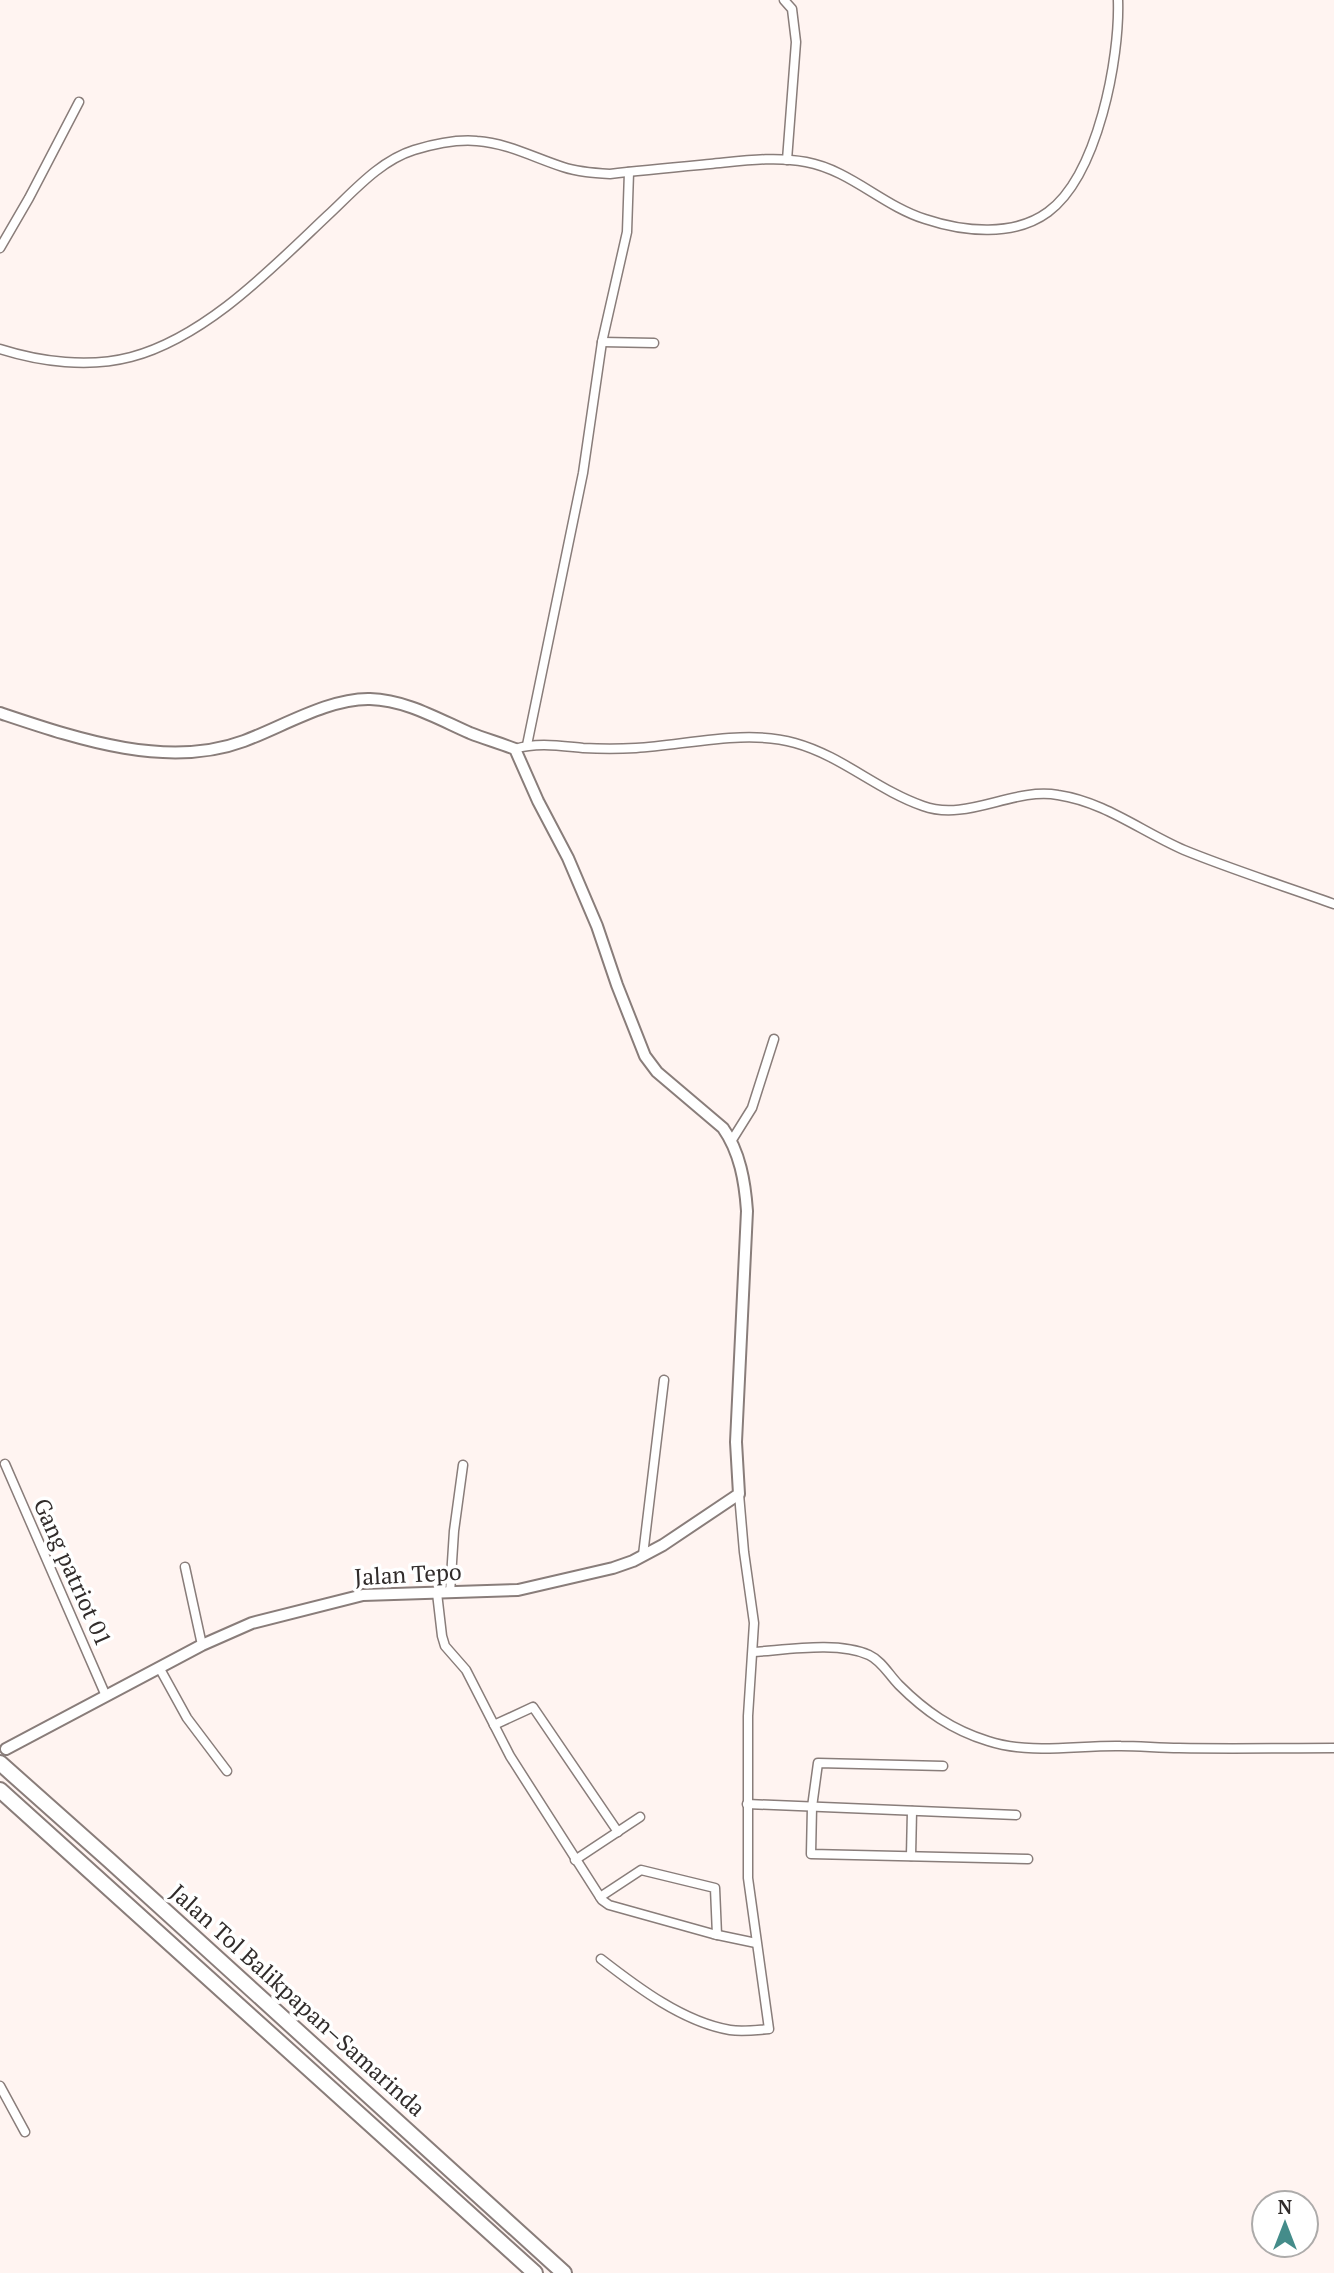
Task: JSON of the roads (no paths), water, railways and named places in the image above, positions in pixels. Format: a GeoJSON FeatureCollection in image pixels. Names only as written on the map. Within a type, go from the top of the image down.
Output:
{"type":"FeatureCollection","features":[{"type":"Feature","properties":{"kind":"highway","name":"Jalan Tol Balikpapan–Samarinda"},"geometry":{"type":"LineString","coordinates":[[0,1763],[564,2273]]}},
{"type":"Feature","properties":{"kind":"highway","name":"Jalan Tol Balikpapan–Samarinda"},"geometry":{"type":"LineString","coordinates":[[0,1790],[535,2273]]}},
{"type":"Feature","properties":{"kind":"street"},"geometry":{"type":"LineString","coordinates":[[784,0],[793,9],[796,42],[788,160]]}},
{"type":"Feature","properties":{"kind":"street"},"geometry":{"type":"LineString","coordinates":[[0,349],[24,357],[69,362],[107,361],[151,351],[230,304],[373,173],[412,150],[443,143],[477,141],[506,146],[589,173],[788,160],[825,167],[922,218],[948,226],[994,230],[1030,222],[1050,211],[1065,194],[1079,174],[1091,149],[1105,106],[1112,68],[1118,0]]}},
{"type":"Feature","properties":{"kind":"street"},"geometry":{"type":"LineString","coordinates":[[0,248],[79,102]]}},
{"type":"Feature","properties":{"kind":"street"},"geometry":{"type":"LineString","coordinates":[[601,1959],[657,2000],[705,2022],[728,2030],[769,2029],[749,1890],[748,1716],[754,1623],[744,1552],[736,1442],[747,1210],[745,1181],[732,1140],[723,1128],[657,1072],[645,1056],[597,926],[568,858],[538,802],[521,747],[583,473],[602,342],[627,232],[629,172]]}},
{"type":"Feature","properties":{"kind":"street"},"geometry":{"type":"LineString","coordinates":[[602,342],[654,343]]}},
{"type":"Feature","properties":{"kind":"street"},"geometry":{"type":"LineString","coordinates":[[0,713],[62,733],[118,746],[187,752],[243,742],[333,705],[359,699],[380,699],[420,710],[521,747],[635,748],[766,737],[794,742],[838,759],[924,807],[954,810],[1034,793],[1057,794],[1082,800],[1182,849],[1334,904]]}},
{"type":"Feature","properties":{"kind":"street"},"geometry":{"type":"LineString","coordinates":[[732,1140],[752,1108],[774,1039]]}},
{"type":"Feature","properties":{"kind":"street"},"geometry":{"type":"LineString","coordinates":[[643,1555],[664,1381]]}},
{"type":"Feature","properties":{"kind":"street","name":"Gang patriot 01"},"geometry":{"type":"LineString","coordinates":[[5,1464],[106,1696]]}},
{"type":"Feature","properties":{"kind":"street"},"geometry":{"type":"LineString","coordinates":[[450,1593],[454,1531],[463,1465]]}},
{"type":"Feature","properties":{"kind":"street","name":"Jalan Tepo"},"geometry":{"type":"LineString","coordinates":[[6,1749],[202,1645],[252,1623],[343,1598],[376,1594],[527,1589],[613,1568],[643,1555],[739,1494]]}},
{"type":"Feature","properties":{"kind":"street"},"geometry":{"type":"LineString","coordinates":[[185,1567],[202,1645]]}},
{"type":"Feature","properties":{"kind":"street"},"geometry":{"type":"LineString","coordinates":[[437,1593],[445,1646],[466,1670],[510,1756],[600,1897],[609,1905],[756,1943]]}},
{"type":"Feature","properties":{"kind":"street"},"geometry":{"type":"LineString","coordinates":[[753,1651],[850,1650],[870,1656],[886,1668],[925,1710],[940,1720],[988,1741],[1009,1746],[1044,1749],[1120,1746],[1334,1748]]}},
{"type":"Feature","properties":{"kind":"street"},"geometry":{"type":"LineString","coordinates":[[160,1669],[187,1718],[227,1771]]}},
{"type":"Feature","properties":{"kind":"street"},"geometry":{"type":"LineString","coordinates":[[494,1725],[533,1707],[618,1832]]}},
{"type":"Feature","properties":{"kind":"street"},"geometry":{"type":"LineString","coordinates":[[943,1766],[821,1762],[816,1766],[811,1854],[1028,1859]]}},
{"type":"Feature","properties":{"kind":"street"},"geometry":{"type":"LineString","coordinates":[[747,1804],[1016,1815]]}},
{"type":"Feature","properties":{"kind":"street"},"geometry":{"type":"LineString","coordinates":[[911,1856],[912,1811]]}},
{"type":"Feature","properties":{"kind":"street"},"geometry":{"type":"LineString","coordinates":[[575,1860],[640,1817]]}},
{"type":"Feature","properties":{"kind":"street"},"geometry":{"type":"LineString","coordinates":[[600,1897],[641,1870],[715,1888],[717,1935]]}},
{"type":"Feature","properties":{"kind":"street"},"geometry":{"type":"LineString","coordinates":[[0,2086],[25,2132]]}}]}
